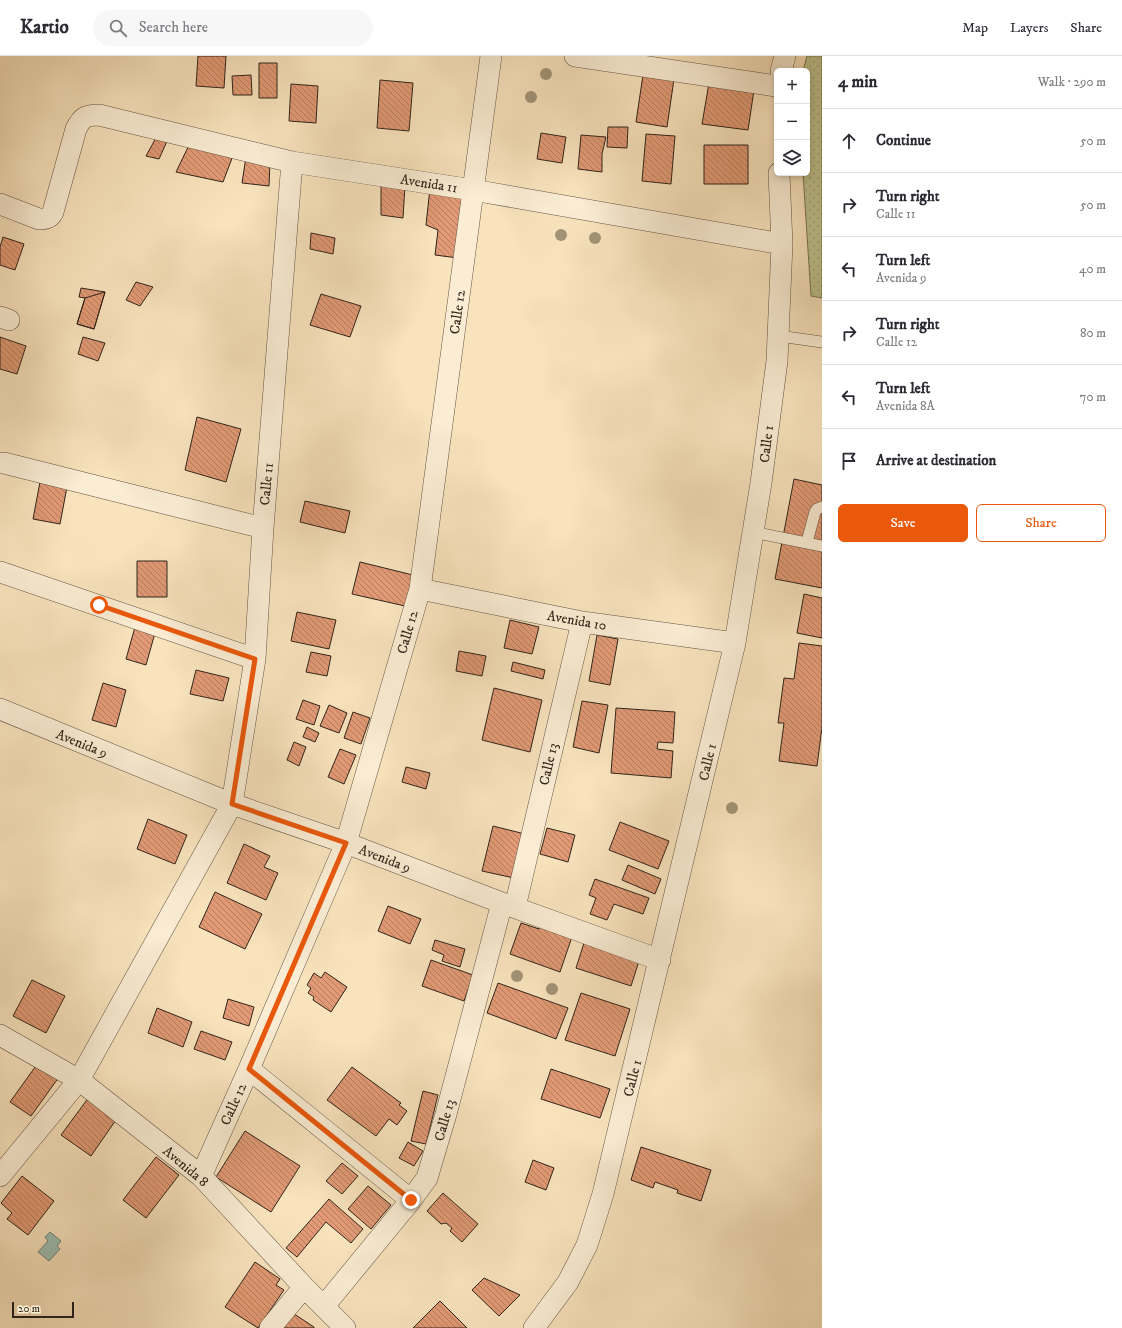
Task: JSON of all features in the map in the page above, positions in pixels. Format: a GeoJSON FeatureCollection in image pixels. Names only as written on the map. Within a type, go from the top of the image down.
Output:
{"type":"FeatureCollection","features":[{"type":"Feature","properties":{"kind":"street","name":"Calle 12"},"geometry":{"type":"LineString","coordinates":[[201,1176],[249,1069],[346,843],[420,589],[491,56]]}},
{"type":"Feature","properties":{"kind":"street"},"geometry":{"type":"LineString","coordinates":[[575,56],[774,85]]}},
{"type":"Feature","properties":{"kind":"street"},"geometry":{"type":"LineString","coordinates":[[782,68],[785,56]]}},
{"type":"Feature","properties":{"kind":"street","name":"Avenida 11"},"geometry":{"type":"LineString","coordinates":[[0,204],[39,219],[50,217],[53,212],[76,129],[80,120],[88,115],[99,115],[292,162],[473,190],[782,244]]}},
{"type":"Feature","properties":{"kind":"street","name":"Calle 11"},"geometry":{"type":"LineString","coordinates":[[0,1176],[79,1080],[232,804],[255,659],[262,528],[292,162]]}},
{"type":"Feature","properties":{"kind":"street","name":"Calle 1"},"geometry":{"type":"LineString","coordinates":[[534,1328],[568,1282],[587,1245],[603,1194],[735,643],[761,483],[777,361],[782,244],[779,176]]}},
{"type":"Feature","properties":{"kind":"street"},"geometry":{"type":"LineString","coordinates":[[4,463],[262,528]]}},
{"type":"Feature","properties":{"kind":"street"},"geometry":{"type":"LineString","coordinates":[[0,572],[255,659]]}},
{"type":"Feature","properties":{"kind":"street","name":"Avenida 10"},"geometry":{"type":"LineString","coordinates":[[420,589],[582,622],[735,643]]}},
{"type":"Feature","properties":{"kind":"street","name":"Calle 13"},"geometry":{"type":"LineString","coordinates":[[324,1306],[411,1200],[427,1178],[508,905],[582,622]]}},
{"type":"Feature","properties":{"kind":"street","name":"Avenida 9"},"geometry":{"type":"LineString","coordinates":[[0,709],[232,804],[346,843],[508,905],[660,960]]}},
{"type":"Feature","properties":{"kind":"street","name":"Avenida 8"},"geometry":{"type":"LineString","coordinates":[[0,1035],[79,1080],[201,1176],[304,1287],[345,1328]]}},
{"type":"Feature","properties":{"kind":"street"},"geometry":{"type":"LineString","coordinates":[[249,1069],[411,1200]]}},
{"type":"Feature","properties":{"kind":"street"},"geometry":{"type":"LineString","coordinates":[[270,1328],[304,1287]]}},
{"type":"Feature","properties":{"kind":"lane"},"geometry":{"type":"LineString","coordinates":[[779,336],[822,342]]}},
{"type":"Feature","properties":{"kind":"lane"},"geometry":{"type":"LineString","coordinates":[[807,542],[815,512],[817,509],[822,507]]}},
{"type":"Feature","properties":{"kind":"lane"},"geometry":{"type":"LineString","coordinates":[[753,532],[822,546]]}},
{"type":"Feature","properties":{"kind":"green space"},"geometry":{"type":"Polygon","coordinates":[[[807,56],[822,56],[822,298],[811,296],[803,176],[810,176],[810,68],[804,68],[807,56]]]}},
{"type":"Feature","properties":{"kind":"water"},"geometry":{"type":"Polygon","coordinates":[[[50,1232],[61,1241],[57,1246],[60,1249],[49,1261],[38,1252],[48,1241],[45,1237],[50,1232]]]}},
{"type":"Feature","properties":{"kind":"building"},"geometry":{"type":"Polygon","coordinates":[[[198,56],[226,56],[224,88],[196,86],[198,56]]]}},
{"type":"Feature","properties":{"kind":"building"},"geometry":{"type":"Polygon","coordinates":[[[259,63],[277,63],[277,98],[259,98],[259,63]]]}},
{"type":"Feature","properties":{"kind":"building"},"geometry":{"type":"Polygon","coordinates":[[[251,75],[252,95],[233,95],[232,76],[251,75]]]}},
{"type":"Feature","properties":{"kind":"building"},"geometry":{"type":"Polygon","coordinates":[[[643,75],[674,79],[667,127],[636,122],[643,75]]]}},
{"type":"Feature","properties":{"kind":"building"},"geometry":{"type":"Polygon","coordinates":[[[380,80],[413,83],[409,131],[377,128],[380,80]]]}},
{"type":"Feature","properties":{"kind":"building"},"geometry":{"type":"Polygon","coordinates":[[[709,83],[754,90],[748,130],[702,124],[709,83]]]}},
{"type":"Feature","properties":{"kind":"building"},"geometry":{"type":"Polygon","coordinates":[[[291,84],[318,86],[316,123],[289,121],[291,84]]]}},
{"type":"Feature","properties":{"kind":"building"},"geometry":{"type":"Polygon","coordinates":[[[608,127],[628,127],[627,148],[607,147],[608,127]]]}},
{"type":"Feature","properties":{"kind":"building"},"geometry":{"type":"Polygon","coordinates":[[[541,133],[566,137],[562,163],[537,159],[541,133]]]}},
{"type":"Feature","properties":{"kind":"building"},"geometry":{"type":"Polygon","coordinates":[[[646,134],[675,136],[671,184],[642,181],[646,134]]]}},
{"type":"Feature","properties":{"kind":"building"},"geometry":{"type":"Polygon","coordinates":[[[581,135],[606,137],[602,154],[602,172],[578,169],[581,135]]]}},
{"type":"Feature","properties":{"kind":"building"},"geometry":{"type":"Polygon","coordinates":[[[157,136],[168,139],[159,159],[146,156],[157,136]]]}},
{"type":"Feature","properties":{"kind":"building"},"geometry":{"type":"Polygon","coordinates":[[[191,141],[234,153],[223,182],[176,172],[191,141]]]}},
{"type":"Feature","properties":{"kind":"building"},"geometry":{"type":"Polygon","coordinates":[[[704,145],[748,145],[748,184],[704,184],[704,145]]]}},
{"type":"Feature","properties":{"kind":"building"},"geometry":{"type":"Polygon","coordinates":[[[246,157],[270,162],[269,186],[242,183],[246,157]]]}},
{"type":"Feature","properties":{"kind":"building"},"geometry":{"type":"Polygon","coordinates":[[[381,181],[405,185],[403,218],[381,215],[381,181]]]}},
{"type":"Feature","properties":{"kind":"building"},"geometry":{"type":"Polygon","coordinates":[[[430,188],[466,192],[458,258],[435,255],[438,230],[426,225],[430,188]]]}},
{"type":"Feature","properties":{"kind":"building"},"geometry":{"type":"Polygon","coordinates":[[[311,233],[335,238],[333,254],[310,249],[311,233]]]}},
{"type":"Feature","properties":{"kind":"building"},"geometry":{"type":"Polygon","coordinates":[[[3,237],[24,244],[15,270],[0,265],[0,247],[3,237]]]}},
{"type":"Feature","properties":{"kind":"building"},"geometry":{"type":"Polygon","coordinates":[[[136,282],[153,287],[140,306],[126,300],[136,282]]]}},
{"type":"Feature","properties":{"kind":"building"},"geometry":{"type":"Polygon","coordinates":[[[81,288],[105,292],[94,329],[77,324],[85,298],[79,297],[81,288]]]}},
{"type":"Feature","properties":{"kind":"building"},"geometry":{"type":"Polygon","coordinates":[[[105,292],[94,329],[77,324],[85,298],[105,292]]]}},
{"type":"Feature","properties":{"kind":"building"},"geometry":{"type":"Polygon","coordinates":[[[321,294],[361,306],[350,337],[310,325],[321,294]]]}},
{"type":"Feature","properties":{"kind":"building"},"geometry":{"type":"Polygon","coordinates":[[[0,337],[26,346],[17,374],[0,369],[0,337]]]}},
{"type":"Feature","properties":{"kind":"building"},"geometry":{"type":"Polygon","coordinates":[[[83,337],[105,343],[98,361],[78,354],[83,337]]]}},
{"type":"Feature","properties":{"kind":"building"},"geometry":{"type":"Polygon","coordinates":[[[197,417],[241,429],[226,482],[185,470],[197,417]]]}},
{"type":"Feature","properties":{"kind":"building"},"geometry":{"type":"Polygon","coordinates":[[[794,479],[822,485],[822,588],[775,579],[794,479]]]}},
{"type":"Feature","properties":{"kind":"building"},"geometry":{"type":"Polygon","coordinates":[[[40,482],[67,487],[60,524],[33,519],[40,482]]]}},
{"type":"Feature","properties":{"kind":"building"},"geometry":{"type":"Polygon","coordinates":[[[305,501],[350,511],[345,533],[300,522],[305,501]]]}},
{"type":"Feature","properties":{"kind":"building"},"geometry":{"type":"Polygon","coordinates":[[[137,561],[167,561],[167,597],[137,597],[137,561]]]}},
{"type":"Feature","properties":{"kind":"building"},"geometry":{"type":"Polygon","coordinates":[[[360,562],[413,575],[405,606],[352,594],[360,562]]]}},
{"type":"Feature","properties":{"kind":"building"},"geometry":{"type":"Polygon","coordinates":[[[804,594],[822,598],[822,638],[797,633],[804,594]]]}},
{"type":"Feature","properties":{"kind":"building"},"geometry":{"type":"Polygon","coordinates":[[[297,612],[336,620],[329,649],[291,641],[297,612]]]}},
{"type":"Feature","properties":{"kind":"building"},"geometry":{"type":"Polygon","coordinates":[[[510,620],[539,627],[532,654],[504,648],[510,620]]]}},
{"type":"Feature","properties":{"kind":"building"},"geometry":{"type":"Polygon","coordinates":[[[135,627],[155,633],[146,665],[126,659],[135,627]]]}},
{"type":"Feature","properties":{"kind":"building"},"geometry":{"type":"Polygon","coordinates":[[[597,635],[618,639],[610,685],[589,681],[597,635]]]}},
{"type":"Feature","properties":{"kind":"building"},"geometry":{"type":"Polygon","coordinates":[[[799,643],[822,646],[822,727],[817,766],[779,761],[784,723],[778,723],[784,678],[794,679],[799,643]]]}},
{"type":"Feature","properties":{"kind":"building"},"geometry":{"type":"Polygon","coordinates":[[[459,651],[486,656],[482,676],[456,671],[459,651]]]}},
{"type":"Feature","properties":{"kind":"building"},"geometry":{"type":"Polygon","coordinates":[[[311,652],[331,656],[327,676],[306,672],[311,652]]]}},
{"type":"Feature","properties":{"kind":"building"},"geometry":{"type":"Polygon","coordinates":[[[513,662],[545,670],[543,679],[511,671],[513,662]]]}},
{"type":"Feature","properties":{"kind":"building"},"geometry":{"type":"Polygon","coordinates":[[[196,670],[229,678],[223,701],[190,694],[196,670]]]}},
{"type":"Feature","properties":{"kind":"building"},"geometry":{"type":"Polygon","coordinates":[[[103,683],[126,690],[116,727],[92,720],[103,683]]]}},
{"type":"Feature","properties":{"kind":"building"},"geometry":{"type":"Polygon","coordinates":[[[494,688],[542,700],[530,752],[482,740],[494,688]]]}},
{"type":"Feature","properties":{"kind":"building"},"geometry":{"type":"Polygon","coordinates":[[[303,700],[320,706],[314,725],[296,719],[303,700]]]}},
{"type":"Feature","properties":{"kind":"building"},"geometry":{"type":"Polygon","coordinates":[[[582,701],[608,705],[599,753],[573,747],[582,701]]]}},
{"type":"Feature","properties":{"kind":"building"},"geometry":{"type":"Polygon","coordinates":[[[329,705],[347,713],[339,733],[320,726],[329,705]]]}},
{"type":"Feature","properties":{"kind":"building"},"geometry":{"type":"Polygon","coordinates":[[[616,708],[675,712],[673,743],[658,742],[657,749],[673,751],[671,778],[611,773],[616,708]]]}},
{"type":"Feature","properties":{"kind":"building"},"geometry":{"type":"Polygon","coordinates":[[[353,712],[370,718],[361,744],[344,738],[353,712]]]}},
{"type":"Feature","properties":{"kind":"building"},"geometry":{"type":"Polygon","coordinates":[[[307,727],[319,733],[315,742],[303,737],[307,727]]]}},
{"type":"Feature","properties":{"kind":"building"},"geometry":{"type":"Polygon","coordinates":[[[294,742],[306,747],[299,766],[287,760],[294,742]]]}},
{"type":"Feature","properties":{"kind":"building"},"geometry":{"type":"Polygon","coordinates":[[[340,749],[356,755],[344,784],[328,777],[340,749]]]}},
{"type":"Feature","properties":{"kind":"building"},"geometry":{"type":"Polygon","coordinates":[[[406,767],[430,773],[426,789],[402,782],[406,767]]]}},
{"type":"Feature","properties":{"kind":"building"},"geometry":{"type":"Polygon","coordinates":[[[148,819],[187,835],[175,864],[137,849],[148,819]]]}},
{"type":"Feature","properties":{"kind":"building"},"geometry":{"type":"Polygon","coordinates":[[[620,822],[669,841],[658,869],[609,850],[620,822]]]}},
{"type":"Feature","properties":{"kind":"building"},"geometry":{"type":"Polygon","coordinates":[[[493,826],[525,834],[514,878],[482,871],[493,826]]]}},
{"type":"Feature","properties":{"kind":"building"},"geometry":{"type":"Polygon","coordinates":[[[547,828],[575,835],[568,862],[540,854],[547,828]]]}},
{"type":"Feature","properties":{"kind":"building"},"geometry":{"type":"Polygon","coordinates":[[[244,844],[270,856],[264,867],[278,873],[266,900],[227,883],[244,844]]]}},
{"type":"Feature","properties":{"kind":"building"},"geometry":{"type":"Polygon","coordinates":[[[628,865],[661,879],[655,894],[622,880],[628,865]]]}},
{"type":"Feature","properties":{"kind":"building"},"geometry":{"type":"Polygon","coordinates":[[[595,879],[649,898],[643,914],[614,904],[607,920],[590,914],[596,898],[589,895],[595,879]]]}},
{"type":"Feature","properties":{"kind":"building"},"geometry":{"type":"Polygon","coordinates":[[[215,892],[262,914],[245,949],[199,927],[215,892]]]}},
{"type":"Feature","properties":{"kind":"building"},"geometry":{"type":"Polygon","coordinates":[[[388,906],[421,919],[410,944],[378,931],[388,906]]]}},
{"type":"Feature","properties":{"kind":"building"},"geometry":{"type":"Polygon","coordinates":[[[542,920],[574,931],[560,972],[510,954],[521,923],[539,929],[542,920]]]}},
{"type":"Feature","properties":{"kind":"building"},"geometry":{"type":"Polygon","coordinates":[[[435,940],[465,949],[460,967],[442,961],[444,955],[432,950],[435,940]]]}},
{"type":"Feature","properties":{"kind":"building"},"geometry":{"type":"Polygon","coordinates":[[[584,943],[639,961],[631,986],[576,968],[584,943]]]}},
{"type":"Feature","properties":{"kind":"building"},"geometry":{"type":"Polygon","coordinates":[[[431,960],[473,975],[464,1001],[422,986],[431,960]]]}},
{"type":"Feature","properties":{"kind":"building"},"geometry":{"type":"Polygon","coordinates":[[[325,972],[347,987],[331,1012],[313,1000],[314,997],[308,993],[311,988],[307,985],[314,973],[321,978],[325,972]]]}},
{"type":"Feature","properties":{"kind":"building"},"geometry":{"type":"Polygon","coordinates":[[[32,980],[65,996],[46,1033],[13,1016],[32,980]]]}},
{"type":"Feature","properties":{"kind":"building"},"geometry":{"type":"Polygon","coordinates":[[[498,983],[568,1008],[556,1039],[487,1013],[498,983]]]}},
{"type":"Feature","properties":{"kind":"building"},"geometry":{"type":"Polygon","coordinates":[[[581,993],[630,1009],[615,1056],[565,1040],[581,993]]]}},
{"type":"Feature","properties":{"kind":"building"},"geometry":{"type":"Polygon","coordinates":[[[228,999],[254,1007],[249,1026],[223,1018],[228,999]]]}},
{"type":"Feature","properties":{"kind":"building"},"geometry":{"type":"Polygon","coordinates":[[[157,1008],[192,1022],[183,1047],[148,1033],[157,1008]]]}},
{"type":"Feature","properties":{"kind":"building"},"geometry":{"type":"Polygon","coordinates":[[[201,1031],[232,1042],[225,1060],[194,1049],[201,1031]]]}},
{"type":"Feature","properties":{"kind":"building"},"geometry":{"type":"Polygon","coordinates":[[[38,1063],[64,1070],[31,1116],[10,1102],[38,1063]]]}},
{"type":"Feature","properties":{"kind":"building"},"geometry":{"type":"Polygon","coordinates":[[[352,1067],[401,1103],[399,1105],[407,1111],[397,1125],[389,1119],[376,1136],[327,1100],[352,1067]]]}},
{"type":"Feature","properties":{"kind":"building"},"geometry":{"type":"Polygon","coordinates":[[[551,1069],[610,1089],[600,1118],[541,1099],[551,1069]]]}},
{"type":"Feature","properties":{"kind":"building"},"geometry":{"type":"Polygon","coordinates":[[[423,1091],[438,1095],[426,1144],[411,1141],[423,1091]]]}},
{"type":"Feature","properties":{"kind":"building"},"geometry":{"type":"Polygon","coordinates":[[[89,1097],[118,1117],[91,1156],[61,1135],[89,1097]]]}},
{"type":"Feature","properties":{"kind":"building"},"geometry":{"type":"Polygon","coordinates":[[[245,1131],[300,1166],[271,1212],[216,1177],[245,1131]]]}},
{"type":"Feature","properties":{"kind":"building"},"geometry":{"type":"Polygon","coordinates":[[[408,1142],[423,1151],[414,1166],[399,1158],[408,1142]]]}},
{"type":"Feature","properties":{"kind":"building"},"geometry":{"type":"Polygon","coordinates":[[[641,1147],[711,1170],[701,1201],[677,1193],[678,1190],[655,1182],[653,1188],[631,1180],[641,1147]]]}},
{"type":"Feature","properties":{"kind":"building"},"geometry":{"type":"Polygon","coordinates":[[[156,1157],[179,1175],[146,1218],[123,1200],[156,1157]]]}},
{"type":"Feature","properties":{"kind":"building"},"geometry":{"type":"Polygon","coordinates":[[[533,1160],[554,1168],[546,1190],[525,1182],[533,1160]]]}},
{"type":"Feature","properties":{"kind":"building"},"geometry":{"type":"Polygon","coordinates":[[[342,1163],[358,1176],[342,1194],[326,1181],[342,1163]]]}},
{"type":"Feature","properties":{"kind":"building"},"geometry":{"type":"Polygon","coordinates":[[[22,1176],[54,1201],[28,1235],[7,1219],[12,1213],[1,1203],[22,1176]]]}},
{"type":"Feature","properties":{"kind":"building"},"geometry":{"type":"Polygon","coordinates":[[[368,1186],[391,1205],[371,1229],[348,1209],[368,1186]]]}},
{"type":"Feature","properties":{"kind":"building"},"geometry":{"type":"Polygon","coordinates":[[[443,1193],[478,1224],[462,1242],[450,1231],[452,1228],[446,1223],[441,1224],[427,1211],[443,1193]]]}},
{"type":"Feature","properties":{"kind":"building"},"geometry":{"type":"Polygon","coordinates":[[[329,1199],[363,1229],[351,1243],[326,1222],[297,1257],[286,1248],[329,1199]]]}},
{"type":"Feature","properties":{"kind":"building"},"geometry":{"type":"Polygon","coordinates":[[[255,1262],[280,1279],[276,1285],[284,1290],[258,1328],[225,1307],[255,1262]]]}},
{"type":"Feature","properties":{"kind":"building"},"geometry":{"type":"Polygon","coordinates":[[[484,1278],[520,1295],[499,1316],[472,1290],[484,1278]]]}},
{"type":"Feature","properties":{"kind":"building"},"geometry":{"type":"Polygon","coordinates":[[[440,1301],[467,1328],[413,1328],[440,1301]]]}},
{"type":"Feature","properties":{"kind":"building"},"geometry":{"type":"Polygon","coordinates":[[[291,1312],[314,1327],[314,1328],[280,1328],[291,1312]]]}},
{"type":"Feature","properties":{"kind":"route"},"geometry":{"type":"LineString","coordinates":[[99,605],[255,659],[232,804],[346,843],[249,1069],[411,1200]]}}]}
